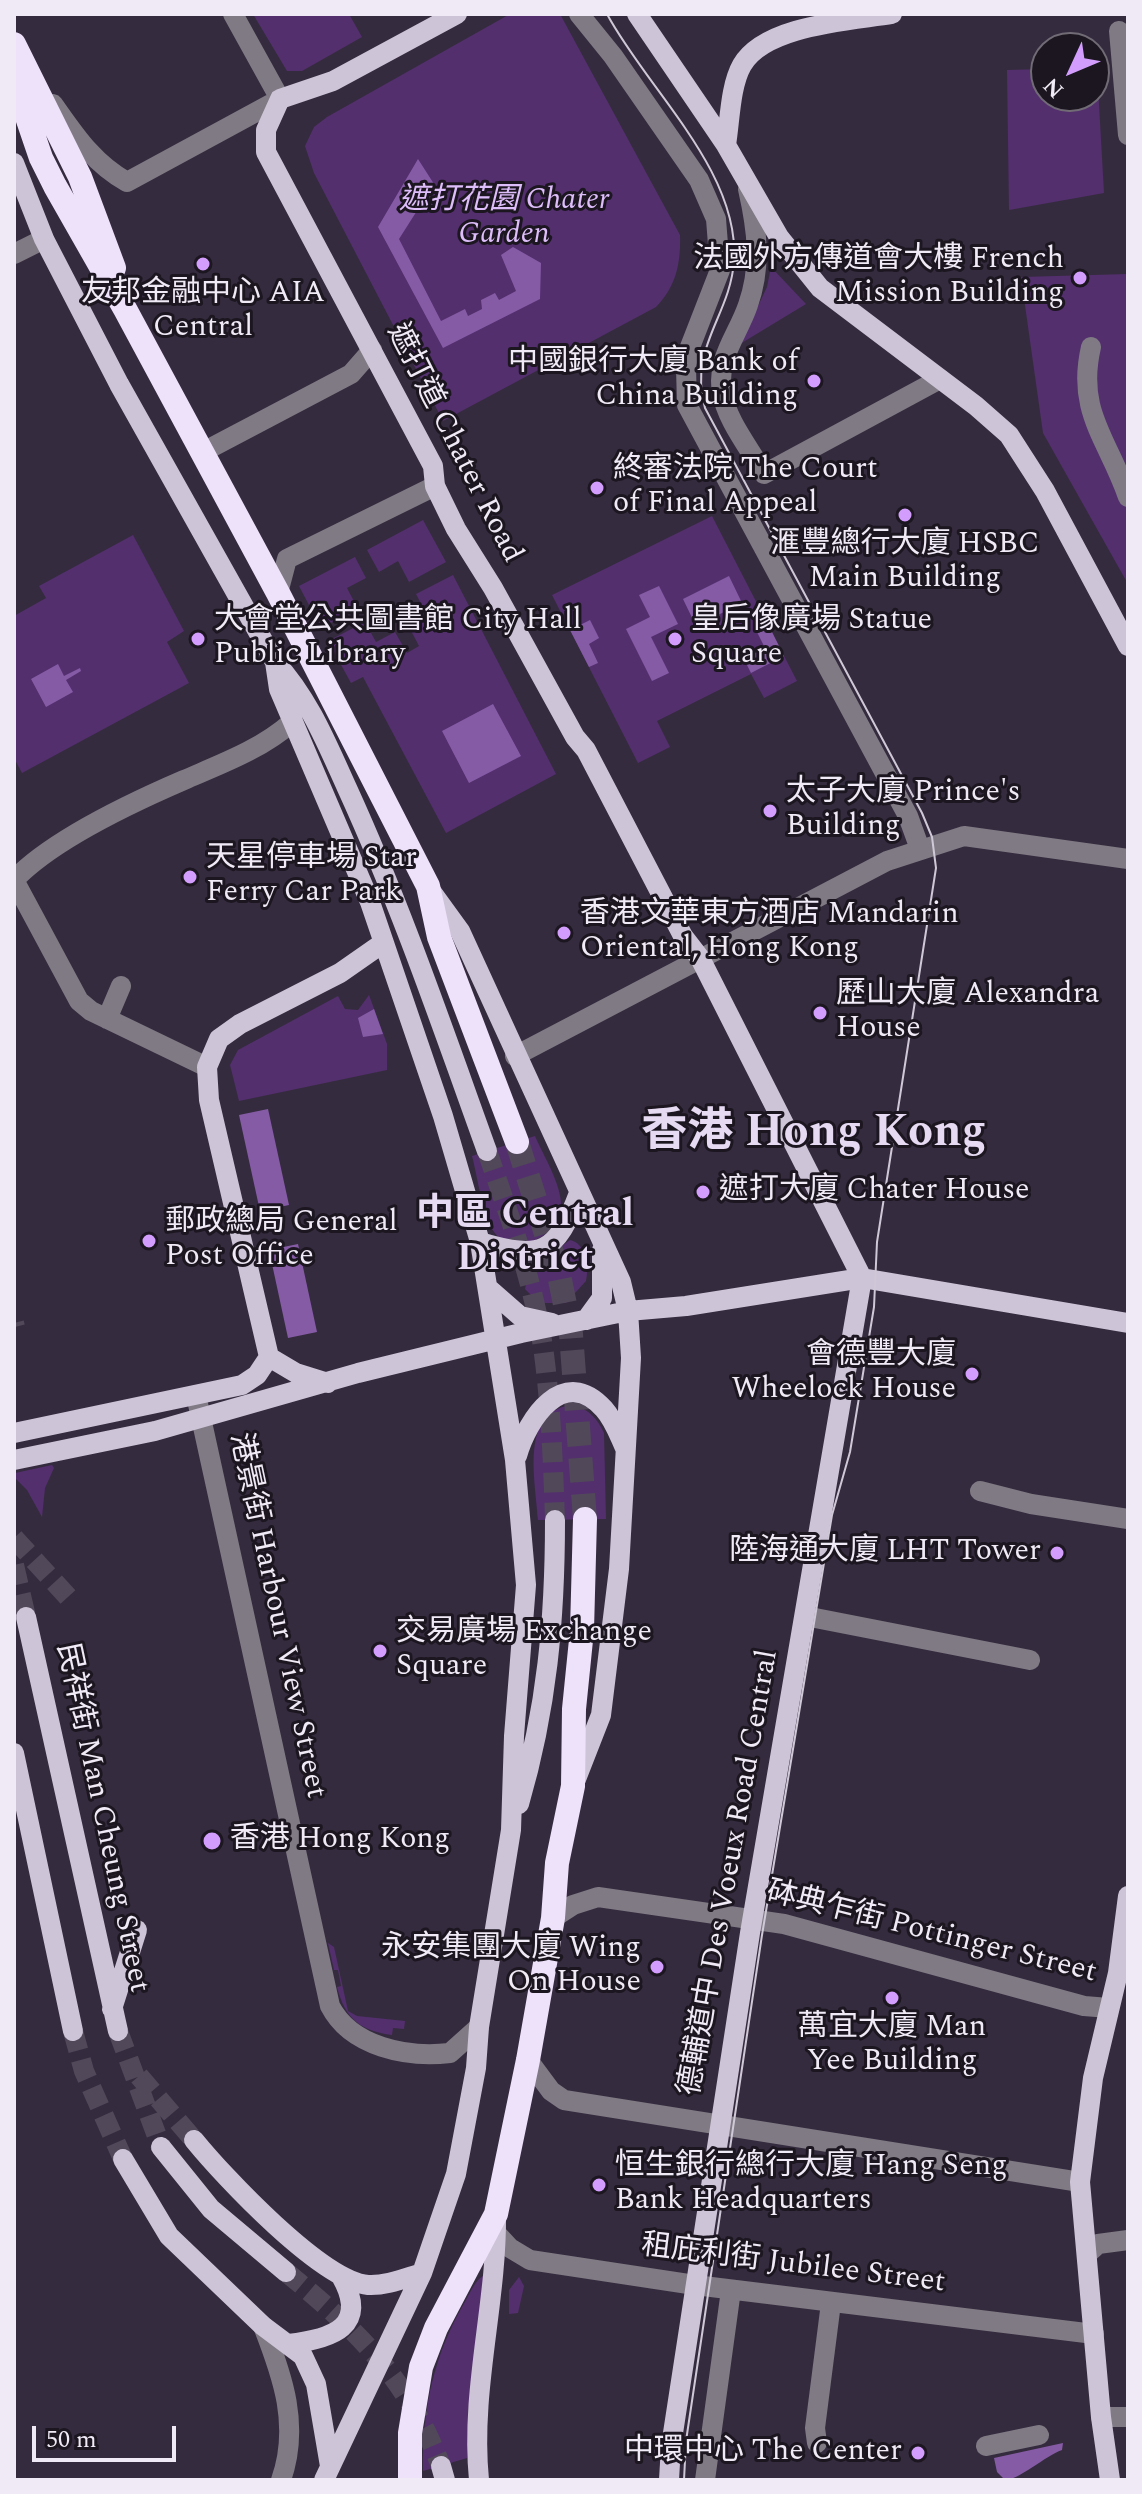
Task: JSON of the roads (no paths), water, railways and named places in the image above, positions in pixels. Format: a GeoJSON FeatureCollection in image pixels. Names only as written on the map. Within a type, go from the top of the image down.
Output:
{"type":"FeatureCollection","features":[{"type":"Feature","properties":{"kind":"highway"},"geometry":{"type":"LineString","coordinates":[[18,63],[41,158],[278,593],[428,886],[439,937],[517,1142]]}},
{"type":"Feature","properties":{"kind":"highway"},"geometry":{"type":"LineString","coordinates":[[410,2480],[410,2433],[421,2367],[436,2328],[496,2223],[528,2060],[553,1918],[557,1863],[573,1786],[574,1709],[582,1630],[585,1519]]}},
{"type":"Feature","properties":{"kind":"main road"},"geometry":{"type":"LineString","coordinates":[[280,99],[333,81],[457,14]]}},
{"type":"Feature","properties":{"kind":"main road"},"geometry":{"type":"LineString","coordinates":[[637,14],[726,145],[748,188],[779,237],[820,288],[993,421],[1024,455],[1128,646]]}},
{"type":"Feature","properties":{"kind":"main road"},"geometry":{"type":"LineString","coordinates":[[653,14],[667,57]]}},
{"type":"Feature","properties":{"kind":"main road"},"geometry":{"type":"LineString","coordinates":[[726,145],[741,67],[753,51],[794,31],[892,14]]}},
{"type":"Feature","properties":{"kind":"main road","name":"遮打道 Chater Road"},"geometry":{"type":"LineString","coordinates":[[280,99],[266,130],[266,152],[433,466],[435,486],[476,566],[493,588],[575,737],[594,764],[683,936],[691,963],[862,1278]]}},
{"type":"Feature","properties":{"kind":"main road"},"geometry":{"type":"LineString","coordinates":[[14,163],[44,239],[133,410],[275,662],[294,683],[356,808],[414,948],[487,1151]]}},
{"type":"Feature","properties":{"kind":"main road"},"geometry":{"type":"LineString","coordinates":[[14,200],[44,239]]}},
{"type":"Feature","properties":{"kind":"main road"},"geometry":{"type":"LineString","coordinates":[[275,662],[279,689],[350,852],[383,943],[443,1116],[480,1242],[515,1460],[526,1585],[514,1736],[511,1830],[461,2151],[433,2247],[327,2473]]}},
{"type":"Feature","properties":{"kind":"main road"},"geometry":{"type":"LineString","coordinates":[[428,886],[460,931],[621,1282],[628,1311],[631,1358],[619,1569],[601,1715],[573,1786]]}},
{"type":"Feature","properties":{"kind":"main road"},"geometry":{"type":"LineString","coordinates":[[14,1433],[250,1382],[263,1369],[269,1357],[210,1104],[207,1067],[213,1047],[227,1032],[340,973],[383,943]]}},
{"type":"Feature","properties":{"kind":"main road"},"geometry":{"type":"LineString","coordinates":[[480,1242],[515,1252],[537,1252],[553,1243],[564,1229],[579,1193]]}},
{"type":"Feature","properties":{"kind":"main road"},"geometry":{"type":"LineString","coordinates":[[586,1320],[596,1310],[605,1285],[601,1242]]}},
{"type":"Feature","properties":{"kind":"main road"},"geometry":{"type":"LineString","coordinates":[[14,1460],[203,1418],[497,1339],[562,1325],[628,1311],[686,1306],[862,1278],[1128,1323]]}},
{"type":"Feature","properties":{"kind":"main road","name":"德輔道中 Des Voeux Road Central"},"geometry":{"type":"LineString","coordinates":[[669,2480],[720,2124],[862,1278]]}},
{"type":"Feature","properties":{"kind":"main road"},"geometry":{"type":"LineString","coordinates":[[488,1288],[520,1316],[562,1325]]}},
{"type":"Feature","properties":{"kind":"main road"},"geometry":{"type":"LineString","coordinates":[[269,1357],[296,1373],[328,1383]]}},
{"type":"Feature","properties":{"kind":"main road"},"geometry":{"type":"LineString","coordinates":[[515,1460],[536,1411],[561,1395],[590,1398],[602,1406],[626,1450]]}},
{"type":"Feature","properties":{"kind":"main road"},"geometry":{"type":"LineString","coordinates":[[511,1830],[538,1740],[549,1663],[555,1520]]}},
{"type":"Feature","properties":{"kind":"main road","name":"民祥街 Man Cheung Street"},"geometry":{"type":"LineString","coordinates":[[26,1617],[118,2031]]}},
{"type":"Feature","properties":{"kind":"main road"},"geometry":{"type":"LineString","coordinates":[[14,1753],[73,2031]]}},
{"type":"Feature","properties":{"kind":"main road"},"geometry":{"type":"LineString","coordinates":[[1110,2480],[1101,2417],[1080,2182],[1093,2078],[1109,2008],[1128,1896]]}},
{"type":"Feature","properties":{"kind":"main road"},"geometry":{"type":"LineString","coordinates":[[112,2009],[137,1930]]}},
{"type":"Feature","properties":{"kind":"main road"},"geometry":{"type":"LineString","coordinates":[[194,2140],[257,2209],[341,2276],[369,2285],[422,2273]]}},
{"type":"Feature","properties":{"kind":"main road"},"geometry":{"type":"LineString","coordinates":[[161,2147],[211,2209],[286,2272]]}},
{"type":"Feature","properties":{"kind":"main road"},"geometry":{"type":"LineString","coordinates":[[123,2159],[169,2236],[263,2326],[303,2356],[316,2384],[327,2473]]}},
{"type":"Feature","properties":{"kind":"main road"},"geometry":{"type":"LineString","coordinates":[[479,2480],[474,2436],[496,2223]]}},
{"type":"Feature","properties":{"kind":"main road"},"geometry":{"type":"LineString","coordinates":[[288,2344],[317,2341],[343,2327],[351,2315],[353,2301],[341,2276]]}},
{"type":"Feature","properties":{"kind":"street"},"geometry":{"type":"LineString","coordinates":[[18,63],[88,153],[105,170],[127,182],[280,99],[233,14]]}},
{"type":"Feature","properties":{"kind":"street"},"geometry":{"type":"LineString","coordinates":[[579,14],[613,56],[699,180],[716,219],[721,249],[714,293],[690,347],[686,367],[687,405],[908,816],[920,849]]}},
{"type":"Feature","properties":{"kind":"street"},"geometry":{"type":"LineString","coordinates":[[1119,31],[1128,135]]}},
{"type":"Feature","properties":{"kind":"street"},"geometry":{"type":"LineString","coordinates":[[748,188],[757,237],[755,283],[720,373],[722,395],[728,410],[764,474],[940,379]]}},
{"type":"Feature","properties":{"kind":"street"},"geometry":{"type":"LineString","coordinates":[[14,254],[44,239]]}},
{"type":"Feature","properties":{"kind":"street"},"geometry":{"type":"LineString","coordinates":[[1091,347],[1085,380],[1088,400],[1128,497]]}},
{"type":"Feature","properties":{"kind":"street"},"geometry":{"type":"LineString","coordinates":[[201,453],[351,374],[372,350]]}},
{"type":"Feature","properties":{"kind":"street"},"geometry":{"type":"LineString","coordinates":[[278,593],[287,559],[435,486]]}},
{"type":"Feature","properties":{"kind":"street"},"geometry":{"type":"LineString","coordinates":[[207,1067],[107,1019],[79,1001],[14,880],[35,861],[69,839],[167,787],[236,757],[273,737],[292,722]]}},
{"type":"Feature","properties":{"kind":"street"},"geometry":{"type":"LineString","coordinates":[[515,1056],[887,861],[920,849],[964,836],[1128,859]]}},
{"type":"Feature","properties":{"kind":"street"},"geometry":{"type":"LineString","coordinates":[[107,1019],[121,986]]}},
{"type":"Feature","properties":{"kind":"street","name":"港景街 Harbour View Street"},"geometry":{"type":"LineString","coordinates":[[196,1395],[330,2006],[353,2035],[382,2046],[450,2053],[479,2027]]}},
{"type":"Feature","properties":{"kind":"street"},"geometry":{"type":"LineString","coordinates":[[980,1491],[1031,1504],[1128,1519]]}},
{"type":"Feature","properties":{"kind":"street"},"geometry":{"type":"LineString","coordinates":[[805,1616],[1030,1660]]}},
{"type":"Feature","properties":{"kind":"street","name":"砵典乍街 Pottinger Street"},"geometry":{"type":"LineString","coordinates":[[553,1918],[573,1905],[598,1897],[784,1924],[1084,2006],[1109,2008]]}},
{"type":"Feature","properties":{"kind":"street"},"geometry":{"type":"LineString","coordinates":[[528,2060],[551,2091],[564,2100],[1080,2182]]}},
{"type":"Feature","properties":{"kind":"street","name":"租庇利街 Jubilee Street"},"geometry":{"type":"LineString","coordinates":[[496,2223],[510,2248],[530,2260],[731,2290],[1094,2334]]}},
{"type":"Feature","properties":{"kind":"street"},"geometry":{"type":"LineString","coordinates":[[1087,2254],[1098,2244],[1128,2240]]}},
{"type":"Feature","properties":{"kind":"street"},"geometry":{"type":"LineString","coordinates":[[705,2480],[731,2290]]}},
{"type":"Feature","properties":{"kind":"street"},"geometry":{"type":"LineString","coordinates":[[817,2443],[815,2428],[831,2303]]}},
{"type":"Feature","properties":{"kind":"street"},"geometry":{"type":"LineString","coordinates":[[263,2326],[280,2369],[288,2405],[287,2461],[281,2480]]}},
{"type":"Feature","properties":{"kind":"street"},"geometry":{"type":"LineString","coordinates":[[1101,2417],[1128,2417]]}},
{"type":"Feature","properties":{"kind":"street"},"geometry":{"type":"LineString","coordinates":[[986,2446],[1039,2435]]}},
{"type":"Feature","properties":{"kind":"tunnel"},"geometry":{"type":"LineString","coordinates":[[517,1142],[559,1275],[571,1334],[585,1519]]}},
{"type":"Feature","properties":{"kind":"tunnel"},"geometry":{"type":"LineString","coordinates":[[487,1151],[520,1248],[539,1322],[550,1411],[555,1520]]}},
{"type":"Feature","properties":{"kind":"tunnel"},"geometry":{"type":"LineString","coordinates":[[14,1323],[15,1327]]}},
{"type":"Feature","properties":{"kind":"tunnel"},"geometry":{"type":"LineString","coordinates":[[14,1538],[68,1597]]}},
{"type":"Feature","properties":{"kind":"tunnel"},"geometry":{"type":"LineString","coordinates":[[14,1565],[26,1617]]}},
{"type":"Feature","properties":{"kind":"tunnel"},"geometry":{"type":"LineString","coordinates":[[73,2031],[84,2071],[123,2159]]}},
{"type":"Feature","properties":{"kind":"tunnel"},"geometry":{"type":"LineString","coordinates":[[118,2031],[161,2147]]}},
{"type":"Feature","properties":{"kind":"tunnel"},"geometry":{"type":"LineString","coordinates":[[139,2076],[194,2140]]}},
{"type":"Feature","properties":{"kind":"tunnel"},"geometry":{"type":"LineString","coordinates":[[286,2272],[336,2315],[378,2358],[413,2407],[441,2466]]}},
{"type":"Feature","properties":{"kind":"tram line"},"geometry":{"type":"LineString","coordinates":[[607,14],[707,163],[722,195],[732,228],[734,261],[731,281],[702,367],[705,408],[922,813],[932,837],[936,868],[877,1242],[874,1307],[850,1452],[832,1515],[762,1935],[686,2441],[684,2480]]}},
{"type":"Feature","properties":{"kind":"place","name":"友邦金融中心 AIA Central"},"geometry":{"type":"Point","coordinates":[203,264]}},
{"type":"Feature","properties":{"kind":"place","name":"法國外方傳道會大樓 French Mission Building"},"geometry":{"type":"Point","coordinates":[1080,278]}},
{"type":"Feature","properties":{"kind":"place","name":"中國銀行大廈 Bank of China Building"},"geometry":{"type":"Point","coordinates":[814,381]}},
{"type":"Feature","properties":{"kind":"place","name":"終審法院 The Court of Final Appeal"},"geometry":{"type":"Point","coordinates":[597,488]}},
{"type":"Feature","properties":{"kind":"place","name":"滙豐總行大廈 HSBC Main Building"},"geometry":{"type":"Point","coordinates":[905,515]}},
{"type":"Feature","properties":{"kind":"place","name":"大會堂公共圖書館 City Hall Public Library"},"geometry":{"type":"Point","coordinates":[198,639]}},
{"type":"Feature","properties":{"kind":"place","name":"皇后像廣場 Statue Square"},"geometry":{"type":"Point","coordinates":[675,639]}},
{"type":"Feature","properties":{"kind":"place","name":"太子大廈 Prince's Building"},"geometry":{"type":"Point","coordinates":[770,811]}},
{"type":"Feature","properties":{"kind":"place","name":"天星停車場 Star Ferry Car Park"},"geometry":{"type":"Point","coordinates":[190,877]}},
{"type":"Feature","properties":{"kind":"place","name":"香港文華東方酒店 Mandarin Oriental, Hong Kong"},"geometry":{"type":"Point","coordinates":[564,933]}},
{"type":"Feature","properties":{"kind":"place","name":"歷山大廈 Alexandra House"},"geometry":{"type":"Point","coordinates":[820,1013]}},
{"type":"Feature","properties":{"kind":"place","name":"遮打大廈 Chater House"},"geometry":{"type":"Point","coordinates":[703,1192]}},
{"type":"Feature","properties":{"kind":"place","name":"郵政總局 General Post Office"},"geometry":{"type":"Point","coordinates":[149,1241]}},
{"type":"Feature","properties":{"kind":"place","name":"會德豐大廈 Wheelock House"},"geometry":{"type":"Point","coordinates":[972,1374]}},
{"type":"Feature","properties":{"kind":"place","name":"陸海通大廈 LHT Tower"},"geometry":{"type":"Point","coordinates":[1057,1553]}},
{"type":"Feature","properties":{"kind":"place","name":"交易廣場 Exchange Square"},"geometry":{"type":"Point","coordinates":[380,1651]}},
{"type":"Feature","properties":{"kind":"place","name":"香港 Hong Kong"},"geometry":{"type":"Point","coordinates":[212,1841]}},
{"type":"Feature","properties":{"kind":"place","name":"永安集團大廈 Wing On House"},"geometry":{"type":"Point","coordinates":[657,1967]}},
{"type":"Feature","properties":{"kind":"place","name":"萬宜大廈 Man Yee Building"},"geometry":{"type":"Point","coordinates":[892,1998]}},
{"type":"Feature","properties":{"kind":"place","name":"恒生銀行總行大廈 Hang Seng Bank Headquarters"},"geometry":{"type":"Point","coordinates":[599,2185]}},
{"type":"Feature","properties":{"kind":"place","name":"中環中心 The Center"},"geometry":{"type":"Point","coordinates":[918,2453]}},
{"type":"Feature","properties":{"kind":"district","name":"香港 Hong Kong"},"geometry":{"type":"Point","coordinates":[814,1136]}},
{"type":"Feature","properties":{"kind":"district","name":"中區 Central District"},"geometry":{"type":"Point","coordinates":[525,1240]}},
{"type":"Feature","properties":{"kind":"park label","name":"遮打花園 Chater Garden"},"geometry":{"type":"Point","coordinates":[504,219]}}]}
